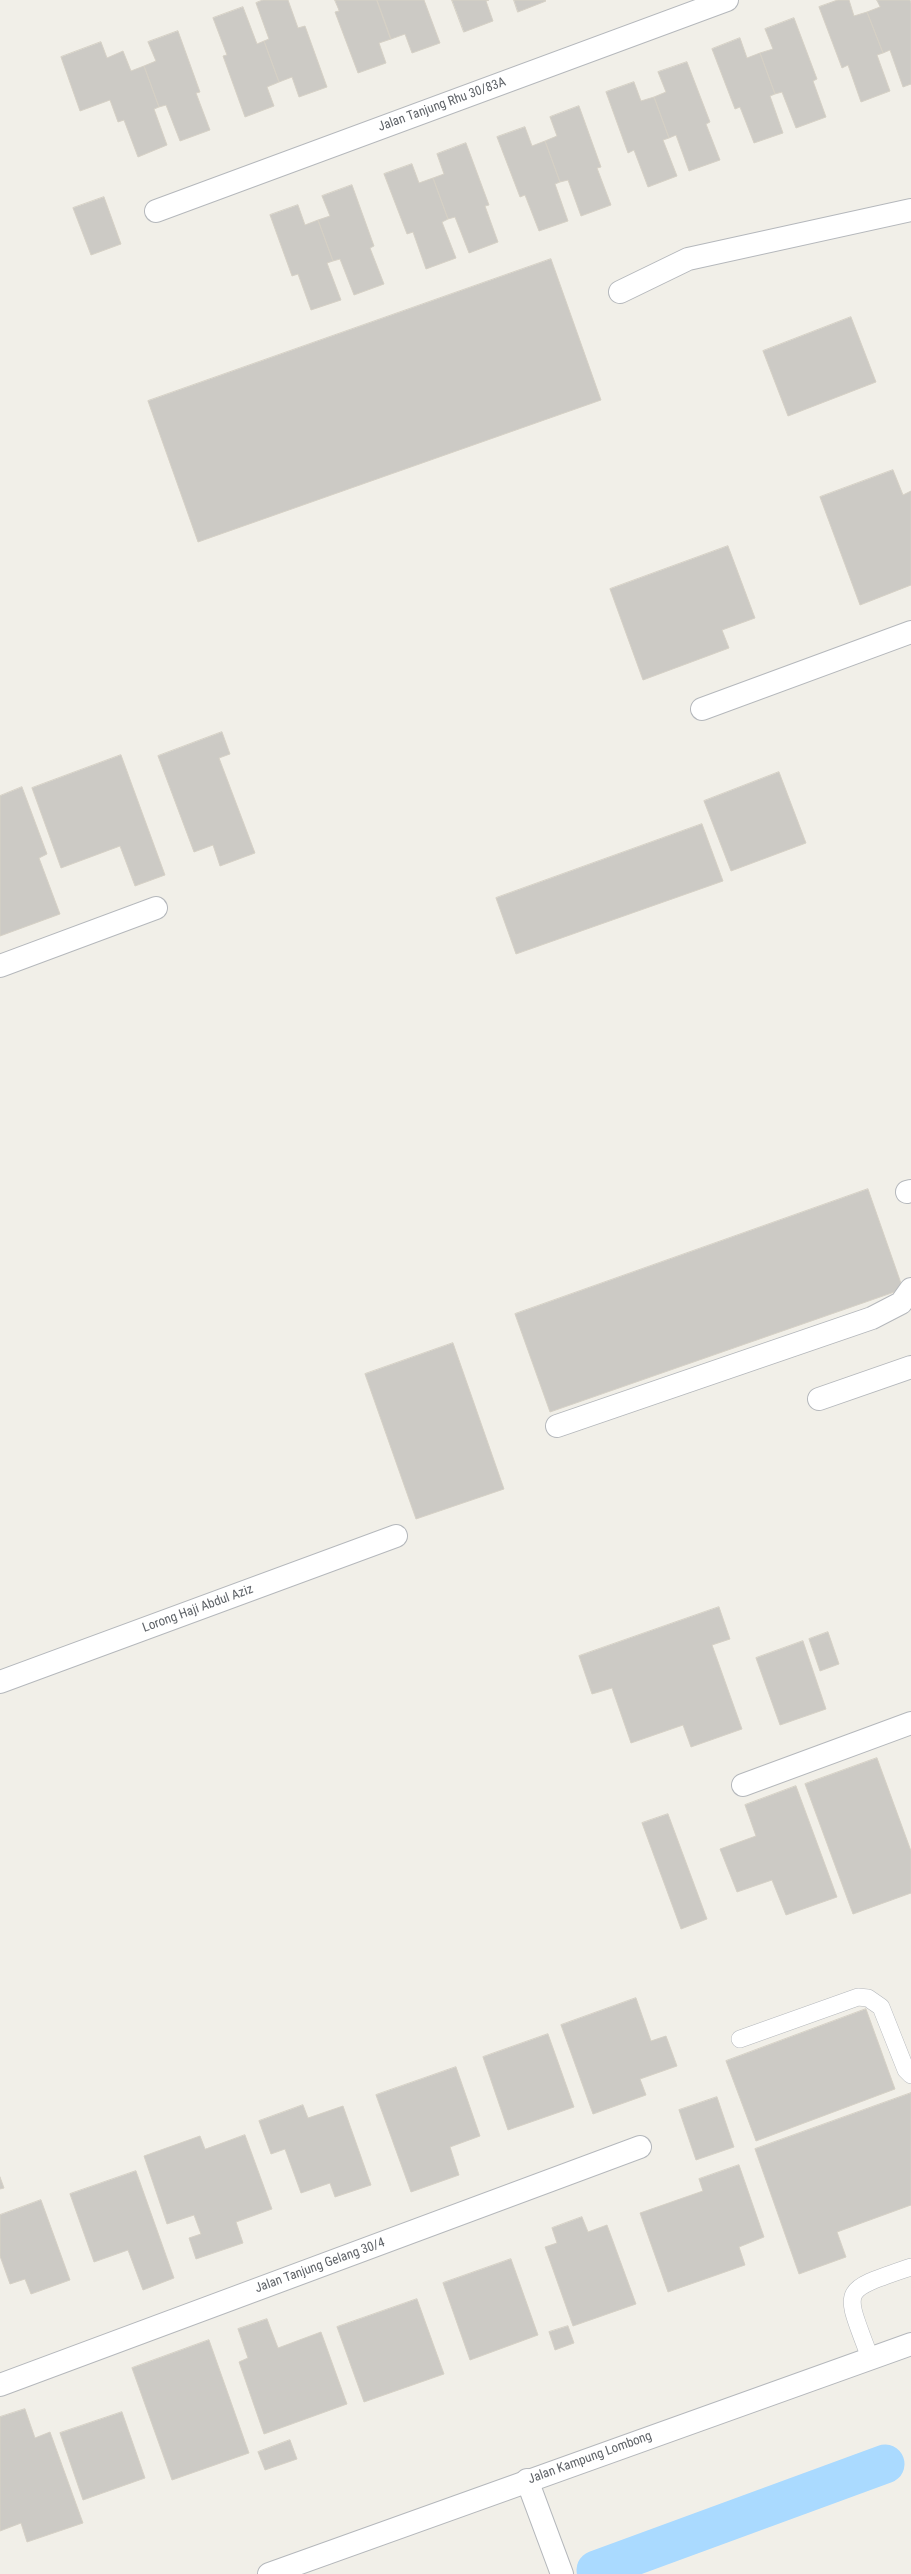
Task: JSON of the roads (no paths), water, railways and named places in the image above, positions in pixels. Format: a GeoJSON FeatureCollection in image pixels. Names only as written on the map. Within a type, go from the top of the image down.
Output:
{"type":"FeatureCollection","features":[{"type":"Feature","properties":{"kind":"street","name":"Jalan Tanjung Rhu 30/83A"},"geometry":{"type":"LineString","coordinates":[[156,211],[728,0]]}},
{"type":"Feature","properties":{"kind":"street"},"geometry":{"type":"LineString","coordinates":[[620,292],[688,258],[911,210]]}},
{"type":"Feature","properties":{"kind":"street"},"geometry":{"type":"LineString","coordinates":[[702,709],[911,632]]}},
{"type":"Feature","properties":{"kind":"street"},"geometry":{"type":"LineString","coordinates":[[0,966],[156,908]]}},
{"type":"Feature","properties":{"kind":"street"},"geometry":{"type":"LineString","coordinates":[[557,1426],[872,1318],[902,1303],[911,1289]]}},
{"type":"Feature","properties":{"kind":"street"},"geometry":{"type":"LineString","coordinates":[[819,1399],[911,1367]]}},
{"type":"Feature","properties":{"kind":"street","name":"Lorong Haji Abdul Aziz"},"geometry":{"type":"LineString","coordinates":[[0,1682],[396,1536]]}},
{"type":"Feature","properties":{"kind":"street"},"geometry":{"type":"LineString","coordinates":[[743,1785],[911,1724]]}},
{"type":"Feature","properties":{"kind":"street","name":"Jalan Tanjung Gelang 30/4"},"geometry":{"type":"LineString","coordinates":[[0,2384],[640,2148]]}},
{"type":"Feature","properties":{"kind":"street","name":"Jalan Kampung Lombong"},"geometry":{"type":"LineString","coordinates":[[269,2574],[527,2480],[911,2344]]}},
{"type":"Feature","properties":{"kind":"street"},"geometry":{"type":"LineString","coordinates":[[527,2480],[562,2574]]}},
{"type":"Feature","properties":{"kind":"lane"},"geometry":{"type":"LineString","coordinates":[[740,2039],[858,1997],[868,1998],[881,2006],[906,2070],[911,2075]]}},
{"type":"Feature","properties":{"kind":"lane"},"geometry":{"type":"LineString","coordinates":[[870,2358],[851,2305],[853,2292],[863,2283],[911,2267]]}},
{"type":"Feature","properties":{"kind":"waterway"},"geometry":{"type":"LineString","coordinates":[[596,2570],[885,2464]]}}]}
